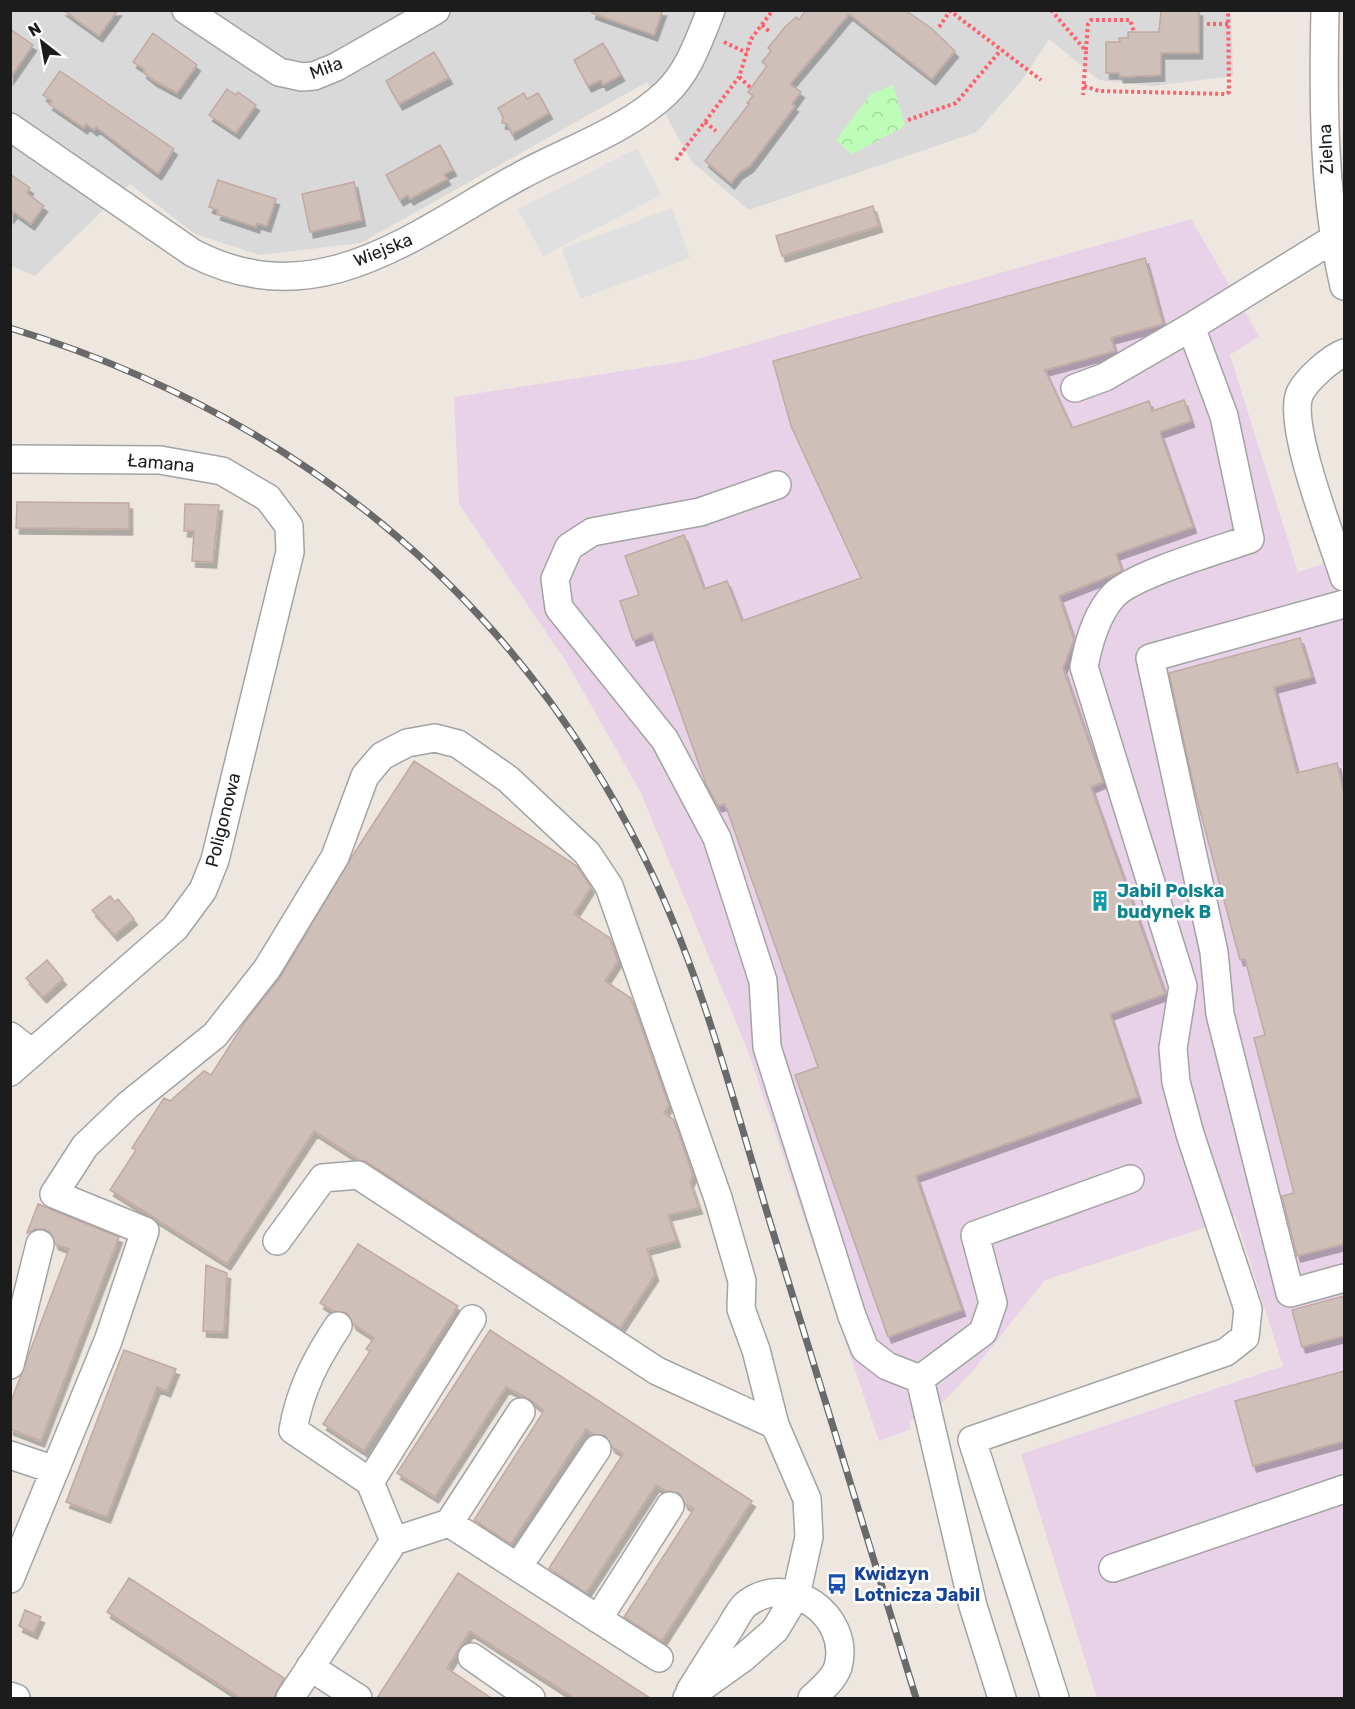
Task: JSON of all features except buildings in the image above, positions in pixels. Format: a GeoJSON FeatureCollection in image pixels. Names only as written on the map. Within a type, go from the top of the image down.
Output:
{"type":"FeatureCollection","features":[{"type":"Feature","properties":{"kind":"street","name":"Miła"},"geometry":{"type":"LineString","coordinates":[[186,10],[279,72],[302,77],[314,76],[336,67],[436,10]]}},
{"type":"Feature","properties":{"kind":"street","name":"Wiejska"},"geometry":{"type":"LineString","coordinates":[[10,127],[193,253],[212,263],[248,275],[274,276],[324,271],[369,258],[411,240],[518,177],[638,115],[676,82],[698,44],[711,10]]}},
{"type":"Feature","properties":{"kind":"street","name":"Zielna"},"geometry":{"type":"LineString","coordinates":[[1325,10],[1324,108],[1328,179],[1335,238],[1344,286]]}},
{"type":"Feature","properties":{"kind":"street"},"geometry":{"type":"LineString","coordinates":[[1075,388],[1105,377],[1335,238]]}},
{"type":"Feature","properties":{"kind":"street"},"geometry":{"type":"LineString","coordinates":[[1055,1698],[972,1440],[1226,1352],[1245,1337],[1248,1309],[1190,1134],[1176,1082],[1173,1048],[1183,986],[1084,667],[1098,622],[1113,596],[1133,581],[1250,539],[1224,416],[1191,327]]}},
{"type":"Feature","properties":{"kind":"street"},"geometry":{"type":"LineString","coordinates":[[1344,353],[1331,358],[1300,393],[1297,425],[1344,576]]}},
{"type":"Feature","properties":{"kind":"street","name":"Łamana"},"geometry":{"type":"LineString","coordinates":[[10,459],[160,460],[222,471],[268,498],[289,526]]}},
{"type":"Feature","properties":{"kind":"street"},"geometry":{"type":"LineString","coordinates":[[777,485],[700,512],[592,532],[569,547],[555,579],[559,608],[665,740],[717,838],[763,981],[767,1047],[852,1316],[865,1349],[887,1366],[920,1379]]}},
{"type":"Feature","properties":{"kind":"street","name":"Poligonowa"},"geometry":{"type":"LineString","coordinates":[[10,1072],[175,928],[203,890],[215,860],[290,552],[289,526]]}},
{"type":"Feature","properties":{"kind":"street"},"geometry":{"type":"LineString","coordinates":[[1344,604],[1150,658],[1214,952],[1220,1014],[1290,1293],[1344,1278]]}},
{"type":"Feature","properties":{"kind":"street"},"geometry":{"type":"LineString","coordinates":[[10,1579],[108,1341],[145,1231],[54,1194],[85,1146],[128,1105],[215,1035],[267,969],[335,857],[365,776],[382,756],[406,743],[435,738],[458,744],[508,778],[587,853],[609,886],[718,1198],[742,1281],[741,1309],[756,1350],[774,1425],[807,1499],[809,1537],[796,1595],[776,1630],[743,1658],[686,1698]]}},
{"type":"Feature","properties":{"kind":"street"},"geometry":{"type":"LineString","coordinates":[[10,1036],[32,1053]]}},
{"type":"Feature","properties":{"kind":"street"},"geometry":{"type":"LineString","coordinates":[[277,1241],[323,1178],[358,1175],[657,1371],[774,1425]]}},
{"type":"Feature","properties":{"kind":"street"},"geometry":{"type":"LineString","coordinates":[[920,1379],[983,1332],[993,1303],[975,1235],[1130,1179]]}},
{"type":"Feature","properties":{"kind":"street"},"geometry":{"type":"LineString","coordinates":[[10,1365],[40,1244]]}},
{"type":"Feature","properties":{"kind":"street"},"geometry":{"type":"LineString","coordinates":[[370,1482],[471,1319]]}},
{"type":"Feature","properties":{"kind":"street"},"geometry":{"type":"LineString","coordinates":[[338,1326],[311,1369],[298,1400],[293,1430],[370,1482],[394,1541]]}},
{"type":"Feature","properties":{"kind":"street"},"geometry":{"type":"LineString","coordinates":[[920,1379],[974,1606],[1002,1698]]}},
{"type":"Feature","properties":{"kind":"street"},"geometry":{"type":"LineString","coordinates":[[290,1698],[394,1541],[449,1523],[521,1412]]}},
{"type":"Feature","properties":{"kind":"street"},"geometry":{"type":"LineString","coordinates":[[518,1567],[597,1449]]}},
{"type":"Feature","properties":{"kind":"street"},"geometry":{"type":"LineString","coordinates":[[10,1455],[55,1470]]}},
{"type":"Feature","properties":{"kind":"street"},"geometry":{"type":"LineString","coordinates":[[1113,1568],[1344,1489]]}},
{"type":"Feature","properties":{"kind":"street"},"geometry":{"type":"LineString","coordinates":[[598,1619],[670,1506]]}},
{"type":"Feature","properties":{"kind":"street"},"geometry":{"type":"LineString","coordinates":[[449,1523],[659,1658]]}},
{"type":"Feature","properties":{"kind":"street"},"geometry":{"type":"LineString","coordinates":[[686,1698],[744,1606],[761,1596],[783,1591],[819,1606],[834,1625],[839,1644],[838,1668],[824,1688],[812,1698]]}},
{"type":"Feature","properties":{"kind":"street"},"geometry":{"type":"LineString","coordinates":[[472,1657],[531,1698]]}},
{"type":"Feature","properties":{"kind":"street"},"geometry":{"type":"LineString","coordinates":[[310,1667],[358,1698]]}},
{"type":"Feature","properties":{"kind":"street"},"geometry":{"type":"LineString","coordinates":[[10,1696],[16,1698]]}},
{"type":"Feature","properties":{"kind":"path"},"geometry":{"type":"LineString","coordinates":[[676,159],[739,77],[751,39],[773,10]]}},
{"type":"Feature","properties":{"kind":"path"},"geometry":{"type":"LineString","coordinates":[[1051,10],[1086,51]]}},
{"type":"Feature","properties":{"kind":"path"},"geometry":{"type":"LineString","coordinates":[[1084,86],[1099,91],[1226,94],[1229,92],[1228,10]]}},
{"type":"Feature","properties":{"kind":"path"},"geometry":{"type":"LineString","coordinates":[[939,27],[950,11],[1041,80]]}},
{"type":"Feature","properties":{"kind":"path"},"geometry":{"type":"LineString","coordinates":[[1083,95],[1088,24],[1091,20],[1130,20],[1134,32]]}},
{"type":"Feature","properties":{"kind":"path"},"geometry":{"type":"LineString","coordinates":[[1207,24],[1228,24]]}},
{"type":"Feature","properties":{"kind":"path"},"geometry":{"type":"LineString","coordinates":[[762,25],[771,33]]}},
{"type":"Feature","properties":{"kind":"path"},"geometry":{"type":"LineString","coordinates":[[715,37],[747,53]]}},
{"type":"Feature","properties":{"kind":"path"},"geometry":{"type":"LineString","coordinates":[[908,120],[956,103],[1001,50]]}},
{"type":"Feature","properties":{"kind":"path"},"geometry":{"type":"LineString","coordinates":[[739,77],[751,88]]}},
{"type":"Feature","properties":{"kind":"path"},"geometry":{"type":"LineString","coordinates":[[705,122],[716,131]]}},
{"type":"Feature","properties":{"kind":"shaded area"},"geometry":{"type":"Polygon","coordinates":[[[10,11],[1231,11],[1233,76],[1153,86],[1099,80],[1049,39],[1023,79],[977,132],[749,210],[692,162],[647,82],[361,243],[260,255],[195,234],[130,184],[35,276],[11,266],[10,11]]]}},
{"type":"Feature","properties":{"kind":"shaded area"},"geometry":{"type":"Polygon","coordinates":[[[637,148],[661,195],[543,256],[518,209],[637,148]]]}},
{"type":"Feature","properties":{"kind":"shaded area"},"geometry":{"type":"Polygon","coordinates":[[[672,208],[690,258],[580,299],[562,249],[672,208]]]}},
{"type":"Feature","properties":{"kind":"shaded area"},"geometry":{"type":"Polygon","coordinates":[[[1191,219],[1259,336],[1230,355],[1298,572],[1344,557],[1344,1698],[1097,1698],[1021,1454],[1283,1366],[1235,1215],[1219,1223],[1045,1280],[971,1373],[942,1403],[928,1414],[909,1421],[911,1429],[879,1441],[748,1051],[640,791],[567,663],[459,504],[454,397],[693,360],[1191,219]]]}},
{"type":"Feature","properties":{"kind":"green space"},"geometry":{"type":"Polygon","coordinates":[[[893,85],[905,126],[852,154],[836,140],[871,94],[893,85]]]}},
{"type":"Feature","properties":{"kind":"railway"},"geometry":{"type":"LineString","coordinates":[[10,328],[112,364],[209,409],[299,462],[382,524],[458,594],[527,672],[588,758],[642,853],[663,898],[700,992],[916,1698]]}},
{"type":"Feature","properties":{"kind":"place","name":"Jabil Polska budynek B"},"geometry":{"type":"Point","coordinates":[1100,901]}},
{"type":"Feature","properties":{"kind":"place","name":"Kwidzyn Lotnicza Jabil"},"geometry":{"type":"Point","coordinates":[837,1584]}}]}
